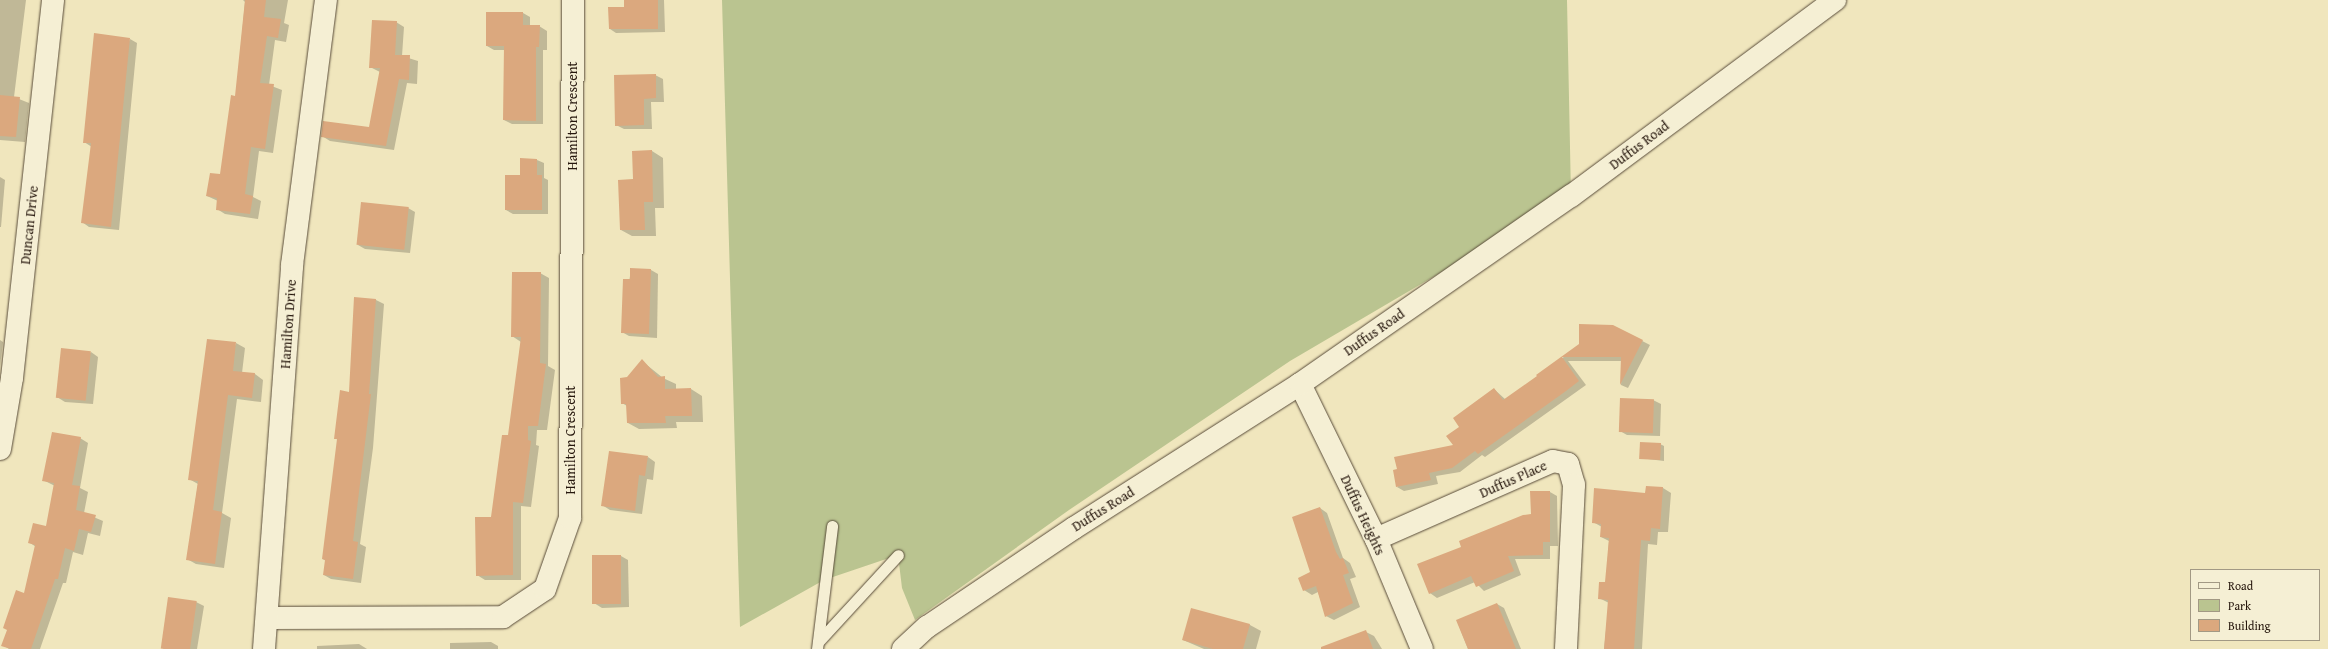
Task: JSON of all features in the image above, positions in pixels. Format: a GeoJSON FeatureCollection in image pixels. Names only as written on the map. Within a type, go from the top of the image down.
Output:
{"type":"FeatureCollection","features":[{"type":"Feature","properties":{"kind":"street","name":"Duncan Drive"},"geometry":{"type":"LineString","coordinates":[[0,449],[12,378],[53,0]]}},
{"type":"Feature","properties":{"kind":"street","name":"Hamilton Drive"},"geometry":{"type":"LineString","coordinates":[[264,649],[292,265],[326,0]]}},
{"type":"Feature","properties":{"kind":"street","name":"Hamilton Crescent"},"geometry":{"type":"LineString","coordinates":[[267,618],[503,617],[545,589],[570,518],[573,0]]}},
{"type":"Feature","properties":{"kind":"street","name":"Duffus Road"},"geometry":{"type":"LineString","coordinates":[[903,649],[927,627],[1074,528],[1300,384],[1571,196],[1835,0]]}},
{"type":"Feature","properties":{"kind":"street","name":"Duffus Heights"},"geometry":{"type":"LineString","coordinates":[[1300,384],[1376,539],[1422,649]]}},
{"type":"Feature","properties":{"kind":"street","name":"Duffus Place"},"geometry":{"type":"LineString","coordinates":[[1376,539],[1553,461],[1568,464],[1574,485],[1566,649]]}},
{"type":"Feature","properties":{"kind":"lane"},"geometry":{"type":"LineString","coordinates":[[818,645],[832,526]]}},
{"type":"Feature","properties":{"kind":"lane"},"geometry":{"type":"LineString","coordinates":[[818,645],[898,555]]}},
{"type":"Feature","properties":{"kind":"green space"},"geometry":{"type":"Polygon","coordinates":[[[722,0],[1567,0],[1571,196],[1290,361],[1069,510],[915,620],[902,588],[898,555],[824,580],[740,627],[722,0]]]}},
{"type":"Feature","properties":{"kind":"building"},"geometry":{"type":"Polygon","coordinates":[[[245,0],[266,0],[264,17],[281,19],[278,38],[267,36],[260,83],[274,84],[265,149],[251,147],[245,194],[253,196],[250,214],[216,210],[217,198],[206,196],[210,173],[220,174],[231,95],[235,96],[245,0]]]}},
{"type":"Feature","properties":{"kind":"building"},"geometry":{"type":"Polygon","coordinates":[[[624,0],[658,0],[658,29],[609,29],[608,7],[624,7],[624,0]]]}},
{"type":"Feature","properties":{"kind":"building"},"geometry":{"type":"Polygon","coordinates":[[[486,12],[523,12],[523,25],[540,25],[539,47],[536,47],[536,121],[503,120],[504,46],[486,46],[486,12]]]}},
{"type":"Feature","properties":{"kind":"building"},"geometry":{"type":"Polygon","coordinates":[[[372,20],[397,21],[395,55],[410,55],[409,80],[399,79],[386,146],[321,137],[323,121],[369,127],[380,68],[369,68],[372,20]]]}},
{"type":"Feature","properties":{"kind":"building"},"geometry":{"type":"Polygon","coordinates":[[[94,33],[130,38],[111,227],[81,223],[91,143],[83,143],[94,33]]]}},
{"type":"Feature","properties":{"kind":"building"},"geometry":{"type":"Polygon","coordinates":[[[656,74],[656,98],[644,99],[644,125],[615,126],[614,75],[656,74]]]}},
{"type":"Feature","properties":{"kind":"building"},"geometry":{"type":"Polygon","coordinates":[[[0,95],[20,97],[16,137],[0,136],[0,95]]]}},
{"type":"Feature","properties":{"kind":"building"},"geometry":{"type":"Polygon","coordinates":[[[652,150],[653,202],[644,202],[645,230],[620,230],[618,180],[633,179],[632,151],[652,150]]]}},
{"type":"Feature","properties":{"kind":"building"},"geometry":{"type":"Polygon","coordinates":[[[520,158],[537,159],[537,175],[542,175],[542,210],[505,210],[505,175],[520,175],[520,158]]]}},
{"type":"Feature","properties":{"kind":"building"},"geometry":{"type":"Polygon","coordinates":[[[361,202],[409,207],[404,250],[357,245],[361,202]]]}},
{"type":"Feature","properties":{"kind":"building"},"geometry":{"type":"Polygon","coordinates":[[[630,268],[651,269],[649,334],[621,333],[623,279],[630,279],[630,268]]]}},
{"type":"Feature","properties":{"kind":"building"},"geometry":{"type":"Polygon","coordinates":[[[512,272],[541,272],[540,363],[546,364],[538,426],[528,426],[528,440],[531,441],[523,503],[513,502],[513,575],[476,576],[475,517],[491,517],[502,435],[508,435],[521,337],[511,337],[512,272]]]}},
{"type":"Feature","properties":{"kind":"building"},"geometry":{"type":"Polygon","coordinates":[[[354,297],[376,299],[369,394],[371,394],[353,541],[358,542],[353,579],[323,575],[325,560],[322,559],[337,439],[334,439],[340,390],[349,392],[354,297]]]}},
{"type":"Feature","properties":{"kind":"building"},"geometry":{"type":"Polygon","coordinates":[[[1579,324],[1613,325],[1643,340],[1620,385],[1621,357],[1562,357],[1579,381],[1478,454],[1475,451],[1452,468],[1429,473],[1431,480],[1396,487],[1393,470],[1397,469],[1394,457],[1453,445],[1446,436],[1459,427],[1453,418],[1494,388],[1503,400],[1537,376],[1536,375],[1579,344],[1579,324]]]}},
{"type":"Feature","properties":{"kind":"building"},"geometry":{"type":"Polygon","coordinates":[[[207,339],[236,342],[233,371],[255,373],[252,398],[228,395],[213,510],[222,512],[215,564],[186,560],[198,481],[188,480],[207,339]]]}},
{"type":"Feature","properties":{"kind":"building"},"geometry":{"type":"Polygon","coordinates":[[[61,348],[91,351],[86,401],[56,398],[61,348]]]}},
{"type":"Feature","properties":{"kind":"building"},"geometry":{"type":"Polygon","coordinates":[[[642,359],[658,377],[665,376],[665,389],[691,388],[692,416],[665,416],[666,423],[627,423],[626,404],[621,404],[620,378],[627,377],[642,359]]]}},
{"type":"Feature","properties":{"kind":"building"},"geometry":{"type":"Polygon","coordinates":[[[1620,398],[1654,399],[1653,433],[1619,432],[1620,398]]]}},
{"type":"Feature","properties":{"kind":"building"},"geometry":{"type":"Polygon","coordinates":[[[52,432],[81,437],[72,485],[80,486],[76,510],[96,515],[91,532],[79,529],[74,551],[65,548],[58,579],[55,579],[31,649],[11,649],[1,646],[7,630],[3,628],[16,590],[24,593],[35,545],[28,543],[33,523],[46,526],[54,483],[42,481],[52,432]]]}},
{"type":"Feature","properties":{"kind":"building"},"geometry":{"type":"Polygon","coordinates":[[[1640,442],[1661,443],[1660,460],[1639,459],[1640,442]]]}},
{"type":"Feature","properties":{"kind":"building"},"geometry":{"type":"Polygon","coordinates":[[[609,451],[648,456],[645,476],[639,475],[635,511],[601,506],[609,451]]]}},
{"type":"Feature","properties":{"kind":"building"},"geometry":{"type":"Polygon","coordinates":[[[1646,486],[1663,487],[1660,529],[1651,528],[1650,541],[1641,540],[1634,649],[1604,649],[1608,600],[1598,599],[1599,582],[1605,582],[1609,538],[1600,537],[1601,524],[1592,523],[1594,488],[1645,493],[1646,486]]]}},
{"type":"Feature","properties":{"kind":"building"},"geometry":{"type":"Polygon","coordinates":[[[1530,491],[1550,491],[1550,542],[1543,542],[1543,555],[1508,556],[1514,571],[1476,587],[1471,576],[1429,594],[1417,564],[1461,547],[1459,541],[1523,515],[1531,514],[1530,491]]]}},
{"type":"Feature","properties":{"kind":"building"},"geometry":{"type":"Polygon","coordinates":[[[1320,507],[1336,552],[1340,559],[1343,558],[1349,573],[1343,575],[1353,603],[1325,617],[1316,586],[1303,591],[1298,578],[1310,572],[1292,517],[1320,507]]]}},
{"type":"Feature","properties":{"kind":"building"},"geometry":{"type":"Polygon","coordinates":[[[592,555],[621,555],[621,604],[592,604],[592,555]]]}},
{"type":"Feature","properties":{"kind":"building"},"geometry":{"type":"Polygon","coordinates":[[[168,597],[197,601],[190,649],[161,648],[168,597]]]}},
{"type":"Feature","properties":{"kind":"building"},"geometry":{"type":"Polygon","coordinates":[[[1497,603],[1516,649],[1468,649],[1456,620],[1497,603]]]}},
{"type":"Feature","properties":{"kind":"building"},"geometry":{"type":"Polygon","coordinates":[[[1191,608],[1250,624],[1243,649],[1213,649],[1182,640],[1191,608]]]}},
{"type":"Feature","properties":{"kind":"building"},"geometry":{"type":"Polygon","coordinates":[[[1366,630],[1373,649],[1321,649],[1321,647],[1366,630]]]}}]}
